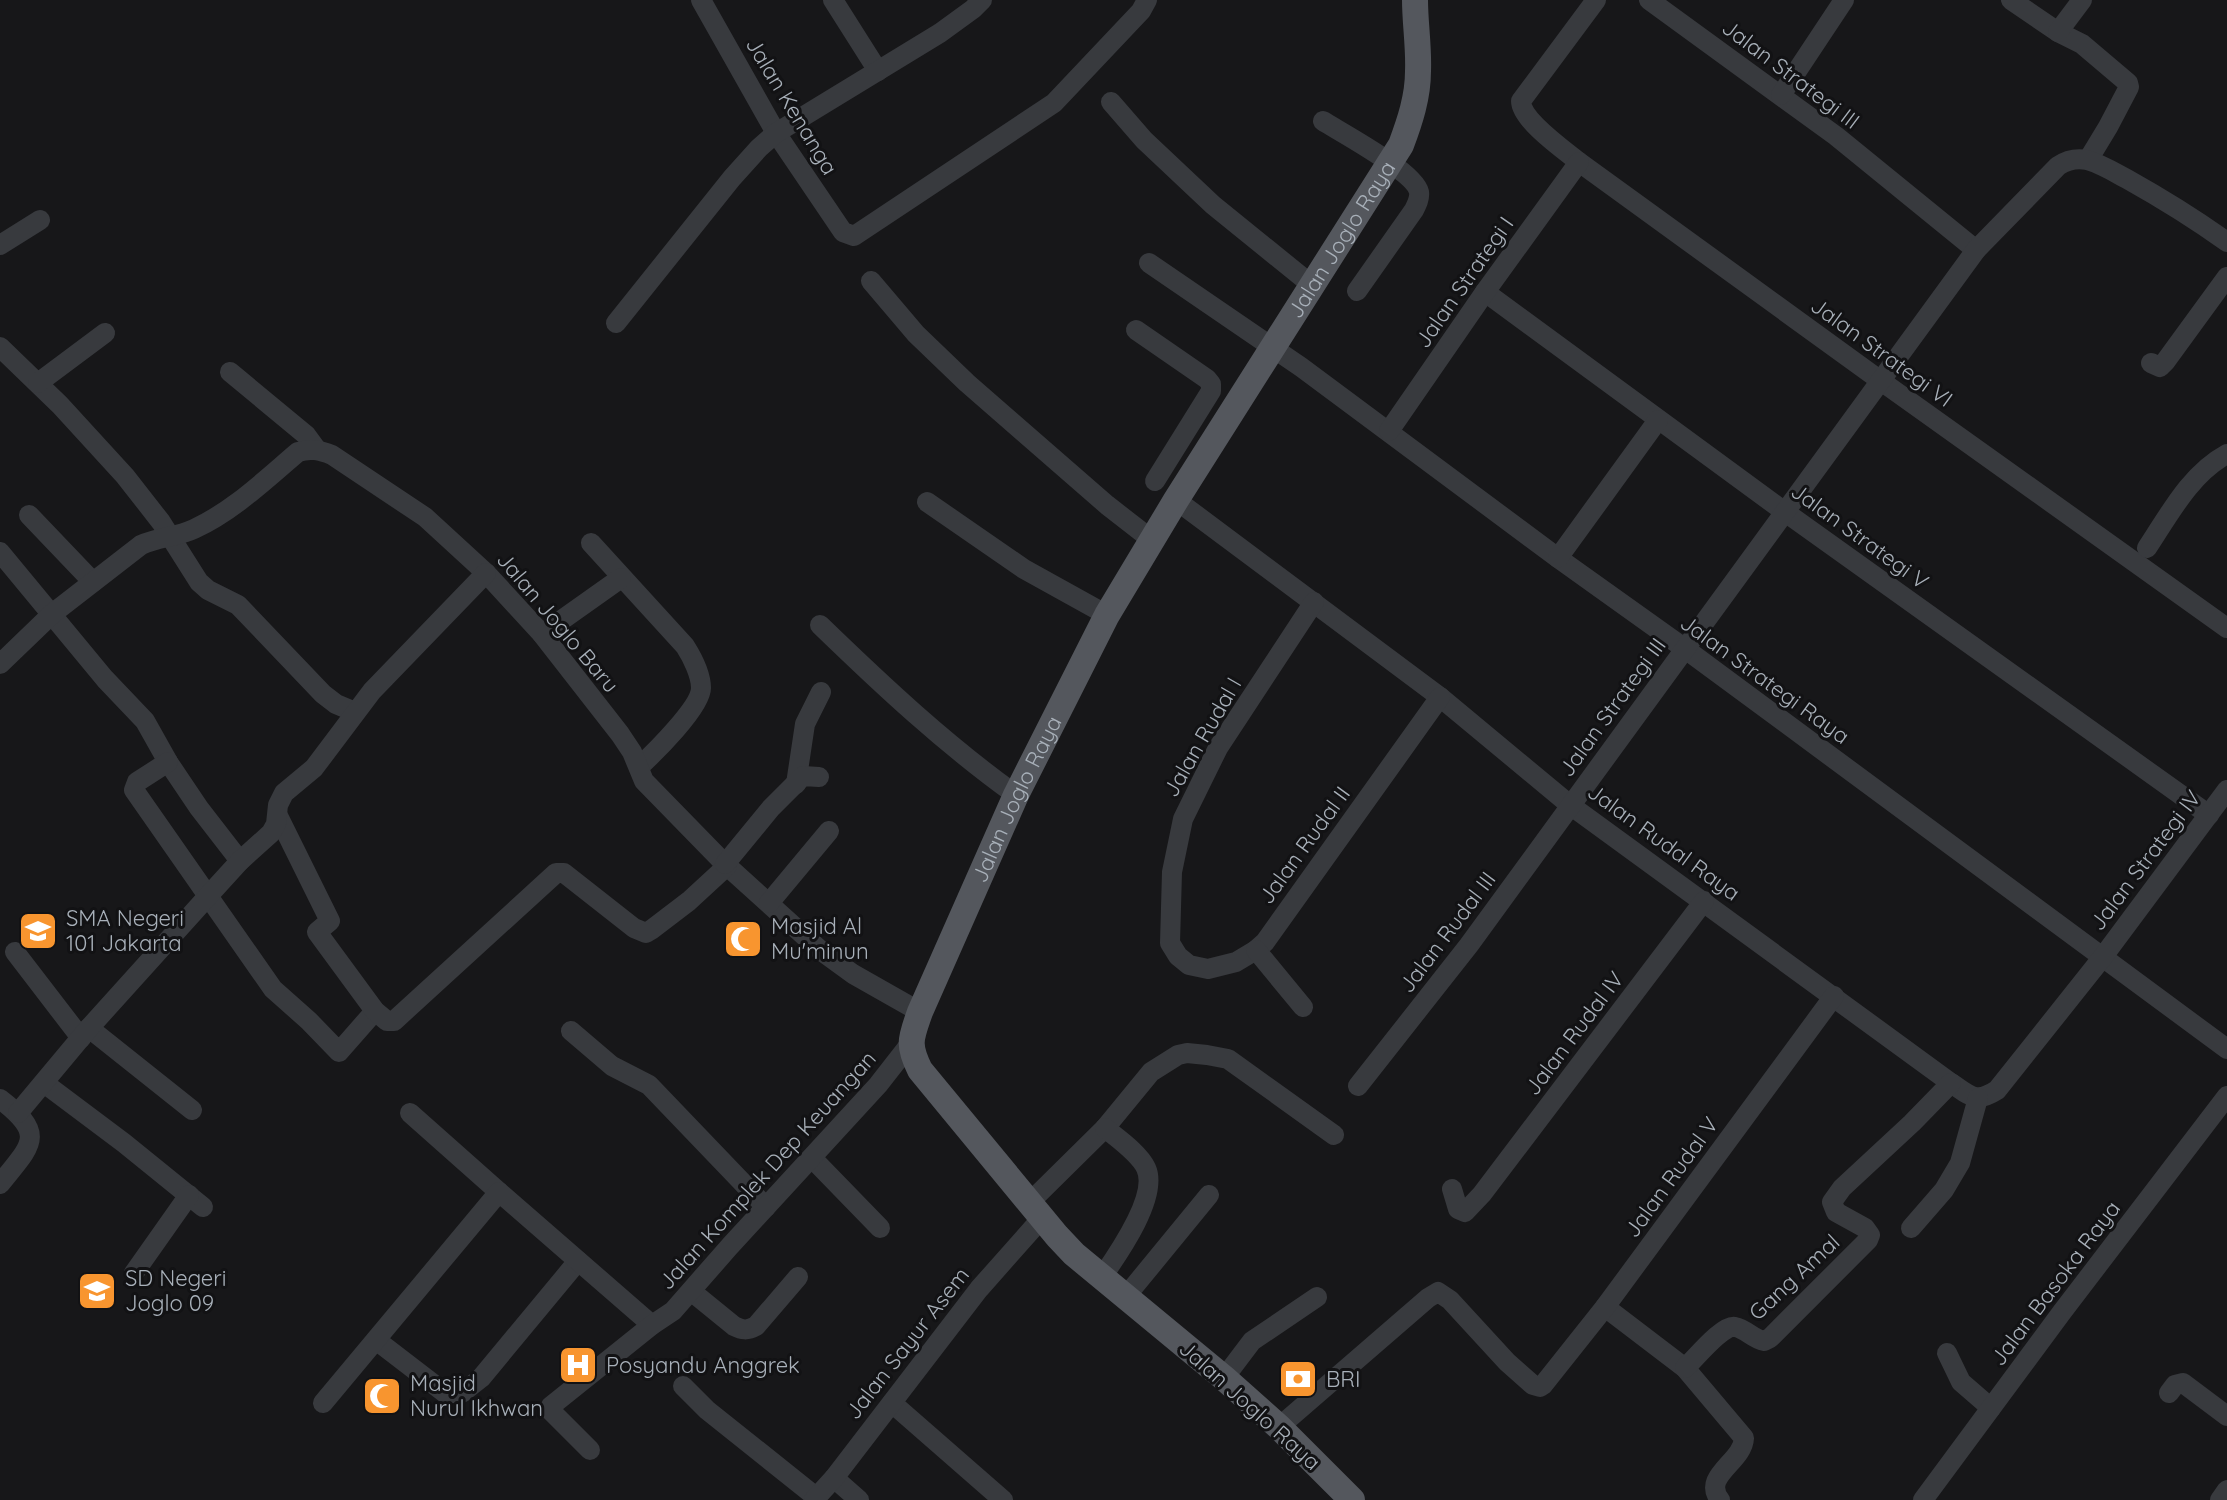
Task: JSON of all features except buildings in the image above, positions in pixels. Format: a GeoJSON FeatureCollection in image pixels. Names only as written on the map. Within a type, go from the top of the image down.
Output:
{"type":"FeatureCollection","features":[{"type":"Feature","properties":{"kind":"main road","name":"Jalan Joglo Raya"},"geometry":{"type":"LineString","coordinates":[[1352,1500],[1279,1427],[1224,1378],[1074,1254],[920,1070],[910,1044],[920,1012],[1016,795],[1107,615],[1176,500],[1391,163],[1408,125],[1417,88],[1415,0]]}},
{"type":"Feature","properties":{"kind":"street","name":"Jalan Kenanga"},"geometry":{"type":"LineString","coordinates":[[701,0],[776,133],[846,235],[857,235],[1054,103],[1124,31],[1147,0]]}},
{"type":"Feature","properties":{"kind":"street"},"geometry":{"type":"LineString","coordinates":[[616,323],[759,148],[776,133],[940,33],[982,0]]}},
{"type":"Feature","properties":{"kind":"street","name":"Jalan Strategi VI"},"geometry":{"type":"LineString","coordinates":[[1596,0],[1521,104],[1522,110],[1547,136],[1881,381],[2227,628]]}},
{"type":"Feature","properties":{"kind":"street","name":"Jalan Strategi III"},"geometry":{"type":"LineString","coordinates":[[1649,0],[1836,136],[1976,250]]}},
{"type":"Feature","properties":{"kind":"street"},"geometry":{"type":"LineString","coordinates":[[1781,95],[1844,0]]}},
{"type":"Feature","properties":{"kind":"street"},"geometry":{"type":"LineString","coordinates":[[2011,0],[2058,32],[2082,44],[2129,85],[2108,127],[2083,160],[2107,168],[2151,192],[2227,242]]}},
{"type":"Feature","properties":{"kind":"street"},"geometry":{"type":"LineString","coordinates":[[2058,32],[2082,0]]}},
{"type":"Feature","properties":{"kind":"street"},"geometry":{"type":"LineString","coordinates":[[841,5],[878,71]]}},
{"type":"Feature","properties":{"kind":"street"},"geometry":{"type":"LineString","coordinates":[[1111,102],[1144,140],[1213,205],[1313,286]]}},
{"type":"Feature","properties":{"kind":"street"},"geometry":{"type":"LineString","coordinates":[[1323,121],[1391,163],[1419,189],[1418,202],[1357,291]]}},
{"type":"Feature","properties":{"kind":"street","name":"Jalan Strategi III"},"geometry":{"type":"LineString","coordinates":[[1570,805],[1976,250],[2058,166],[2083,160]]}},
{"type":"Feature","properties":{"kind":"street","name":"Jalan Strategi I"},"geometry":{"type":"LineString","coordinates":[[1389,431],[1579,162]]}},
{"type":"Feature","properties":{"kind":"street"},"geometry":{"type":"LineString","coordinates":[[0,245],[40,220]]}},
{"type":"Feature","properties":{"kind":"street","name":"Jalan Strategi Raya"},"geometry":{"type":"LineString","coordinates":[[1149,263],[1274,348],[1560,556],[1678,657],[2227,1049]]}},
{"type":"Feature","properties":{"kind":"street"},"geometry":{"type":"LineString","coordinates":[[2151,363],[2160,367],[2165,362],[2227,277]]}},
{"type":"Feature","properties":{"kind":"street"},"geometry":{"type":"LineString","coordinates":[[871,281],[916,334],[967,383],[1107,505],[1152,540]]}},
{"type":"Feature","properties":{"kind":"street","name":"Jalan Strategi V"},"geometry":{"type":"LineString","coordinates":[[1485,292],[1785,512],[2209,815]]}},
{"type":"Feature","properties":{"kind":"street"},"geometry":{"type":"LineString","coordinates":[[1136,330],[1211,384],[1211,391],[1155,481]]}},
{"type":"Feature","properties":{"kind":"street"},"geometry":{"type":"LineString","coordinates":[[38,383],[105,333]]}},
{"type":"Feature","properties":{"kind":"street"},"geometry":{"type":"LineString","coordinates":[[0,347],[125,476],[199,582],[238,605],[323,694],[355,712]]}},
{"type":"Feature","properties":{"kind":"street","name":"Jalan Joglo Baru"},"geometry":{"type":"LineString","coordinates":[[230,372],[306,435],[317,450],[332,455],[425,517],[486,573],[542,634],[620,734],[632,752],[644,781],[726,865],[820,950],[853,974],[920,1012]]}},
{"type":"Feature","properties":{"kind":"street"},"geometry":{"type":"LineString","coordinates":[[1560,556],[1658,420]]}},
{"type":"Feature","properties":{"kind":"street"},"geometry":{"type":"LineString","coordinates":[[1186,433],[1210,450]]}},
{"type":"Feature","properties":{"kind":"street"},"geometry":{"type":"LineString","coordinates":[[0,664],[52,614],[141,545],[156,538],[192,531],[232,508],[298,452],[317,450]]}},
{"type":"Feature","properties":{"kind":"street"},"geometry":{"type":"LineString","coordinates":[[2147,548],[2189,487],[2214,461],[2227,454]]}},
{"type":"Feature","properties":{"kind":"street","name":"Jalan Rudal Raya"},"geometry":{"type":"LineString","coordinates":[[1176,500],[1440,697],[1570,805],[1951,1083],[1978,1098]]}},
{"type":"Feature","properties":{"kind":"street"},"geometry":{"type":"LineString","coordinates":[[927,502],[1024,569],[1107,615]]}},
{"type":"Feature","properties":{"kind":"street"},"geometry":{"type":"LineString","coordinates":[[29,515],[93,582]]}},
{"type":"Feature","properties":{"kind":"street"},"geometry":{"type":"LineString","coordinates":[[591,543],[685,646],[701,687],[697,703],[639,767]]}},
{"type":"Feature","properties":{"kind":"street"},"geometry":{"type":"LineString","coordinates":[[0,552],[105,679],[145,721],[199,808],[240,861]]}},
{"type":"Feature","properties":{"kind":"street"},"geometry":{"type":"LineString","coordinates":[[18,1113],[209,895],[271,833],[284,793],[314,768],[372,691],[486,573]]}},
{"type":"Feature","properties":{"kind":"street"},"geometry":{"type":"LineString","coordinates":[[542,634],[621,578]]}},
{"type":"Feature","properties":{"kind":"street","name":"Jalan Rudal I"},"geometry":{"type":"LineString","coordinates":[[1178,956],[1170,943],[1172,872],[1183,819],[1218,748],[1314,602]]}},
{"type":"Feature","properties":{"kind":"street"},"geometry":{"type":"LineString","coordinates":[[820,625],[909,711],[1016,795]]}},
{"type":"Feature","properties":{"kind":"street"},"geometry":{"type":"LineString","coordinates":[[796,784],[805,724],[821,692]]}},
{"type":"Feature","properties":{"kind":"street","name":"Jalan Rudal II"},"geometry":{"type":"LineString","coordinates":[[1178,956],[1189,965],[1208,969],[1236,962],[1265,942],[1440,697]]}},
{"type":"Feature","properties":{"kind":"street"},"geometry":{"type":"LineString","coordinates":[[168,762],[137,782],[134,790],[273,989],[339,1052],[375,1011]]}},
{"type":"Feature","properties":{"kind":"street"},"geometry":{"type":"LineString","coordinates":[[278,816],[330,921],[317,932],[375,1011],[387,1021],[394,1021],[556,873],[564,873],[634,928],[646,933],[689,901],[726,865],[771,808],[803,776],[819,777]]}},
{"type":"Feature","properties":{"kind":"street","name":"Jalan Strategi IV"},"geometry":{"type":"LineString","coordinates":[[2102,958],[2227,790]]}},
{"type":"Feature","properties":{"kind":"street","name":"Jalan Rudal III"},"geometry":{"type":"LineString","coordinates":[[1358,1086],[1469,945],[1570,805]]}},
{"type":"Feature","properties":{"kind":"street"},"geometry":{"type":"LineString","coordinates":[[769,903],[829,831]]}},
{"type":"Feature","properties":{"kind":"street","name":"Jalan Rudal IV"},"geometry":{"type":"LineString","coordinates":[[1452,1189],[1458,1209],[1462,1212],[1482,1194],[1704,901]]}},
{"type":"Feature","properties":{"kind":"street"},"geometry":{"type":"LineString","coordinates":[[1256,950],[1303,1007]]}},
{"type":"Feature","properties":{"kind":"street"},"geometry":{"type":"LineString","coordinates":[[15,952],[85,1033],[192,1110]]}},
{"type":"Feature","properties":{"kind":"street"},"geometry":{"type":"LineString","coordinates":[[1911,1228],[1944,1190],[1960,1163],[1978,1098],[1997,1090],[2102,958]]}},
{"type":"Feature","properties":{"kind":"street","name":"Jalan Rudal V"},"geometry":{"type":"LineString","coordinates":[[1279,1427],[1438,1292],[1445,1295],[1507,1362],[1533,1385],[1543,1385],[1605,1307],[1834,996]]}},
{"type":"Feature","properties":{"kind":"street"},"geometry":{"type":"LineString","coordinates":[[571,1031],[612,1066],[649,1085],[766,1207]]}},
{"type":"Feature","properties":{"kind":"street","name":"Jalan Komplek Dep Keuangan"},"geometry":{"type":"LineString","coordinates":[[590,1450],[551,1411],[551,1406],[673,1311],[878,1085],[910,1044]]}},
{"type":"Feature","properties":{"kind":"street","name":"Jalan Sayur Asem"},"geometry":{"type":"LineString","coordinates":[[815,1499],[892,1403],[1035,1211],[1151,1072],[1168,1060],[1187,1053],[1228,1059],[1334,1135]]}},
{"type":"Feature","properties":{"kind":"street"},"geometry":{"type":"LineString","coordinates":[[44,1083],[196,1201],[134,1273]]}},
{"type":"Feature","properties":{"kind":"street","name":"Gang Amal"},"geometry":{"type":"LineString","coordinates":[[1685,1368],[1725,1328],[1735,1327],[1758,1340],[1770,1338],[1868,1240],[1870,1235],[1865,1228],[1836,1212],[1832,1202],[1842,1188],[1951,1083]]}},
{"type":"Feature","properties":{"kind":"street","name":"Jalan Basoka Raya"},"geometry":{"type":"LineString","coordinates":[[1923,1500],[2227,1096]]}},
{"type":"Feature","properties":{"kind":"street"},"geometry":{"type":"LineString","coordinates":[[0,1099],[18,1113],[28,1127],[30,1142],[0,1184]]}},
{"type":"Feature","properties":{"kind":"street"},"geometry":{"type":"LineString","coordinates":[[410,1113],[652,1325]]}},
{"type":"Feature","properties":{"kind":"street"},"geometry":{"type":"LineString","coordinates":[[1102,1277],[1134,1224],[1149,1185],[1146,1167],[1105,1128]]}},
{"type":"Feature","properties":{"kind":"street"},"geometry":{"type":"LineString","coordinates":[[812,1158],[880,1228]]}},
{"type":"Feature","properties":{"kind":"street"},"geometry":{"type":"LineString","coordinates":[[323,1403],[499,1192]]}},
{"type":"Feature","properties":{"kind":"street"},"geometry":{"type":"LineString","coordinates":[[1127,1295],[1209,1195]]}},
{"type":"Feature","properties":{"kind":"street"},"geometry":{"type":"LineString","coordinates":[[376,1340],[445,1393],[462,1393],[481,1378],[578,1261]]}},
{"type":"Feature","properties":{"kind":"street"},"geometry":{"type":"LineString","coordinates":[[691,1291],[734,1326],[750,1330],[798,1277]]}},
{"type":"Feature","properties":{"kind":"street"},"geometry":{"type":"LineString","coordinates":[[1224,1378],[1252,1341],[1317,1297]]}},
{"type":"Feature","properties":{"kind":"street"},"geometry":{"type":"LineString","coordinates":[[1605,1307],[1685,1368],[1744,1438],[1741,1450],[1720,1474],[1714,1487],[1714,1493],[1720,1500]]}},
{"type":"Feature","properties":{"kind":"street"},"geometry":{"type":"LineString","coordinates":[[1947,1353],[1961,1382],[1991,1408]]}},
{"type":"Feature","properties":{"kind":"street"},"geometry":{"type":"LineString","coordinates":[[2169,1393],[2175,1385],[2183,1383],[2227,1416]]}},
{"type":"Feature","properties":{"kind":"street"},"geometry":{"type":"LineString","coordinates":[[683,1386],[707,1410],[815,1499]]}},
{"type":"Feature","properties":{"kind":"street"},"geometry":{"type":"LineString","coordinates":[[892,1403],[1003,1500]]}},
{"type":"Feature","properties":{"kind":"street"},"geometry":{"type":"LineString","coordinates":[[834,1478],[859,1500]]}},
{"type":"Feature","properties":{"kind":"street"},"geometry":{"type":"LineString","coordinates":[[2220,1500],[2227,1490]]}},
{"type":"Feature","properties":{"kind":"place","name":"SMA Negeri 101 Jakarta"},"geometry":{"type":"Point","coordinates":[38,931]}},
{"type":"Feature","properties":{"kind":"place","name":"Masjid Al Mu'minun"},"geometry":{"type":"Point","coordinates":[743,939]}},
{"type":"Feature","properties":{"kind":"place","name":"SD Negeri Joglo 09"},"geometry":{"type":"Point","coordinates":[97,1291]}},
{"type":"Feature","properties":{"kind":"place","name":"Posyandu Anggrek"},"geometry":{"type":"Point","coordinates":[578,1365]}},
{"type":"Feature","properties":{"kind":"place","name":"BRI"},"geometry":{"type":"Point","coordinates":[1298,1379]}},
{"type":"Feature","properties":{"kind":"place","name":"Masjid Nurul Ikhwan"},"geometry":{"type":"Point","coordinates":[382,1396]}}]}
